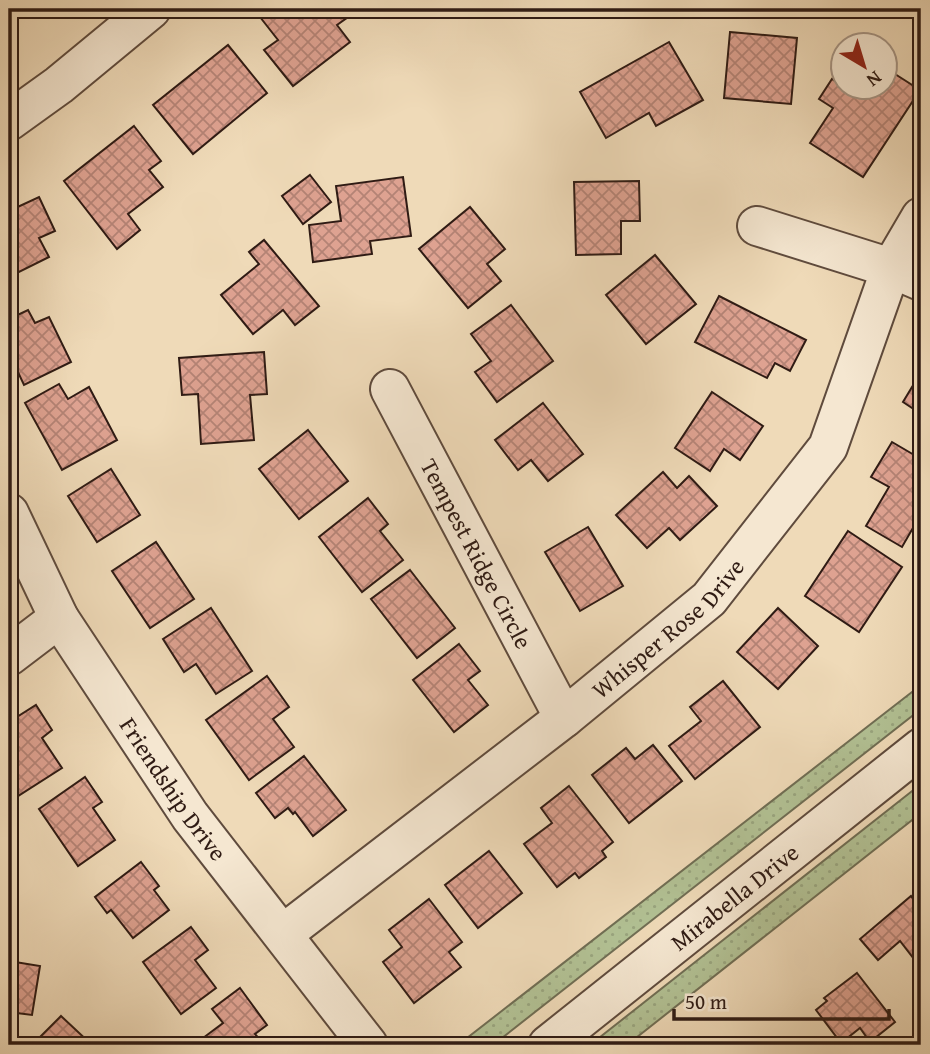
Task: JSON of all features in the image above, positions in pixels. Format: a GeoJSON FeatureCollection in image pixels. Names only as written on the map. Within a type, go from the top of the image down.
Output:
{"type":"FeatureCollection","features":[{"type":"Feature","properties":{"kind":"street"},"geometry":{"type":"LineString","coordinates":[[9,121],[60,85],[151,9]]}},
{"type":"Feature","properties":{"kind":"street","name":"Whisper Rose Drive"},"geometry":{"type":"LineString","coordinates":[[284,934],[564,718],[709,599],[828,447],[906,274],[921,217]]}},
{"type":"Feature","properties":{"kind":"street"},"geometry":{"type":"LineString","coordinates":[[757,226],[906,274]]}},
{"type":"Feature","properties":{"kind":"street","name":"Tempest Ridge Circle"},"geometry":{"type":"LineString","coordinates":[[390,389],[564,718]]}},
{"type":"Feature","properties":{"kind":"street","name":"Friendship Drive"},"geometry":{"type":"LineString","coordinates":[[9,513],[59,618],[190,816],[368,1045]]}},
{"type":"Feature","properties":{"kind":"street"},"geometry":{"type":"LineString","coordinates":[[9,656],[59,618]]}},
{"type":"Feature","properties":{"kind":"street","name":"Mirabella Drive"},"geometry":{"type":"LineString","coordinates":[[548,1045],[921,748]]}},
{"type":"Feature","properties":{"kind":"green space"},"geometry":{"type":"Polygon","coordinates":[[[921,685],[921,709],[493,1045],[458,1045],[921,685]]]}},
{"type":"Feature","properties":{"kind":"green space"},"geometry":{"type":"Polygon","coordinates":[[[921,784],[921,813],[627,1045],[590,1045],[921,784]]]}},
{"type":"Feature","properties":{"kind":"building"},"geometry":{"type":"Polygon","coordinates":[[[270,9],[346,9],[351,15],[337,25],[350,42],[293,86],[264,50],[278,40],[260,17],[270,9]]]}},
{"type":"Feature","properties":{"kind":"building"},"geometry":{"type":"Polygon","coordinates":[[[730,32],[797,38],[791,104],[724,98],[730,32]]]}},
{"type":"Feature","properties":{"kind":"building"},"geometry":{"type":"Polygon","coordinates":[[[669,42],[703,100],[656,126],[649,113],[606,138],[580,92],[669,42]]]}},
{"type":"Feature","properties":{"kind":"building"},"geometry":{"type":"Polygon","coordinates":[[[228,45],[267,93],[193,154],[153,105],[228,45]]]}},
{"type":"Feature","properties":{"kind":"building"},"geometry":{"type":"Polygon","coordinates":[[[898,76],[920,90],[863,177],[810,143],[833,108],[819,99],[828,85],[828,102],[898,102],[898,76]]]}},
{"type":"Feature","properties":{"kind":"building"},"geometry":{"type":"Polygon","coordinates":[[[134,126],[161,161],[149,170],[163,187],[128,214],[140,230],[117,249],[64,181],[134,126]]]}},
{"type":"Feature","properties":{"kind":"building"},"geometry":{"type":"Polygon","coordinates":[[[310,175],[331,202],[303,224],[282,196],[310,175]]]}},
{"type":"Feature","properties":{"kind":"building"},"geometry":{"type":"Polygon","coordinates":[[[403,177],[411,236],[370,241],[372,254],[313,262],[309,225],[341,221],[336,186],[403,177]]]}},
{"type":"Feature","properties":{"kind":"building"},"geometry":{"type":"Polygon","coordinates":[[[639,181],[640,221],[621,221],[621,254],[576,255],[574,182],[639,181]]]}},
{"type":"Feature","properties":{"kind":"building"},"geometry":{"type":"Polygon","coordinates":[[[39,197],[55,231],[39,238],[49,257],[9,277],[9,211],[39,197]]]}},
{"type":"Feature","properties":{"kind":"building"},"geometry":{"type":"Polygon","coordinates":[[[470,207],[505,249],[487,264],[501,281],[468,308],[419,249],[470,207]]]}},
{"type":"Feature","properties":{"kind":"building"},"geometry":{"type":"Polygon","coordinates":[[[264,240],[319,306],[295,325],[283,310],[253,334],[221,295],[259,264],[249,252],[264,240]]]}},
{"type":"Feature","properties":{"kind":"building"},"geometry":{"type":"Polygon","coordinates":[[[655,255],[696,304],[646,344],[606,295],[655,255]]]}},
{"type":"Feature","properties":{"kind":"building"},"geometry":{"type":"Polygon","coordinates":[[[719,296],[806,340],[790,371],[775,363],[767,378],[695,342],[719,296]]]}},
{"type":"Feature","properties":{"kind":"building"},"geometry":{"type":"Polygon","coordinates":[[[511,305],[553,361],[497,402],[475,372],[491,361],[471,334],[511,305]]]}},
{"type":"Feature","properties":{"kind":"building"},"geometry":{"type":"Polygon","coordinates":[[[28,310],[35,323],[49,317],[71,362],[24,385],[9,353],[9,319],[28,310]]]}},
{"type":"Feature","properties":{"kind":"building"},"geometry":{"type":"Polygon","coordinates":[[[264,352],[267,394],[250,395],[254,440],[201,444],[198,394],[182,395],[179,358],[264,352]]]}},
{"type":"Feature","properties":{"kind":"building"},"geometry":{"type":"Polygon","coordinates":[[[921,372],[921,414],[903,402],[921,372]]]}},
{"type":"Feature","properties":{"kind":"building"},"geometry":{"type":"Polygon","coordinates":[[[59,384],[68,399],[89,387],[117,440],[62,470],[25,403],[59,384]]]}},
{"type":"Feature","properties":{"kind":"building"},"geometry":{"type":"Polygon","coordinates":[[[712,392],[763,426],[740,460],[724,449],[710,471],[675,448],[712,392]]]}},
{"type":"Feature","properties":{"kind":"building"},"geometry":{"type":"Polygon","coordinates":[[[543,403],[583,454],[548,481],[531,460],[518,470],[495,440],[543,403]]]}},
{"type":"Feature","properties":{"kind":"building"},"geometry":{"type":"Polygon","coordinates":[[[308,430],[348,481],[299,519],[259,469],[308,430]]]}},
{"type":"Feature","properties":{"kind":"building"},"geometry":{"type":"Polygon","coordinates":[[[892,442],[921,459],[921,514],[902,547],[866,526],[889,487],[871,477],[892,442]]]}},
{"type":"Feature","properties":{"kind":"building"},"geometry":{"type":"Polygon","coordinates":[[[111,469],[140,515],[97,542],[68,496],[111,469]]]}},
{"type":"Feature","properties":{"kind":"building"},"geometry":{"type":"Polygon","coordinates":[[[663,472],[677,488],[689,476],[717,506],[680,540],[669,528],[647,548],[616,515],[663,472]]]}},
{"type":"Feature","properties":{"kind":"building"},"geometry":{"type":"Polygon","coordinates":[[[368,498],[388,524],[380,531],[403,560],[362,592],[319,537],[368,498]]]}},
{"type":"Feature","properties":{"kind":"building"},"geometry":{"type":"Polygon","coordinates":[[[588,527],[623,586],[580,611],[545,552],[588,527]]]}},
{"type":"Feature","properties":{"kind":"building"},"geometry":{"type":"Polygon","coordinates":[[[848,531],[902,567],[859,632],[805,596],[848,531]]]}},
{"type":"Feature","properties":{"kind":"building"},"geometry":{"type":"Polygon","coordinates":[[[156,542],[194,599],[150,628],[112,571],[156,542]]]}},
{"type":"Feature","properties":{"kind":"building"},"geometry":{"type":"Polygon","coordinates":[[[410,570],[455,628],[417,658],[371,599],[410,570]]]}},
{"type":"Feature","properties":{"kind":"building"},"geometry":{"type":"Polygon","coordinates":[[[211,608],[252,671],[216,694],[196,664],[184,672],[163,639],[211,608]]]}},
{"type":"Feature","properties":{"kind":"building"},"geometry":{"type":"Polygon","coordinates":[[[778,608],[818,646],[778,689],[737,652],[778,608]]]}},
{"type":"Feature","properties":{"kind":"building"},"geometry":{"type":"Polygon","coordinates":[[[459,644],[480,671],[468,680],[488,705],[454,732],[413,680],[459,644]]]}},
{"type":"Feature","properties":{"kind":"building"},"geometry":{"type":"Polygon","coordinates":[[[267,676],[289,707],[273,719],[294,747],[249,780],[206,720],[267,676]]]}},
{"type":"Feature","properties":{"kind":"building"},"geometry":{"type":"Polygon","coordinates":[[[723,681],[760,727],[695,779],[669,746],[701,721],[690,707],[723,681]]]}},
{"type":"Feature","properties":{"kind":"building"},"geometry":{"type":"Polygon","coordinates":[[[36,705],[52,730],[42,738],[62,768],[18,796],[9,782],[9,722],[36,705]]]}},
{"type":"Feature","properties":{"kind":"building"},"geometry":{"type":"Polygon","coordinates":[[[653,745],[682,781],[629,823],[592,775],[626,748],[635,759],[653,745]]]}},
{"type":"Feature","properties":{"kind":"building"},"geometry":{"type":"Polygon","coordinates":[[[304,756],[346,810],[313,836],[295,812],[293,814],[288,808],[275,818],[256,793],[304,756]]]}},
{"type":"Feature","properties":{"kind":"building"},"geometry":{"type":"Polygon","coordinates":[[[85,777],[102,802],[93,808],[115,840],[78,866],[39,809],[85,777]]]}},
{"type":"Feature","properties":{"kind":"building"},"geometry":{"type":"Polygon","coordinates":[[[569,786],[613,842],[602,851],[606,857],[579,878],[575,873],[557,887],[524,844],[552,823],[541,808],[569,786]]]}},
{"type":"Feature","properties":{"kind":"building"},"geometry":{"type":"Polygon","coordinates":[[[489,851],[522,893],[478,928],[445,885],[489,851]]]}},
{"type":"Feature","properties":{"kind":"building"},"geometry":{"type":"Polygon","coordinates":[[[141,862],[159,886],[154,890],[169,910],[133,938],[111,910],[107,913],[95,897],[141,862]]]}},
{"type":"Feature","properties":{"kind":"building"},"geometry":{"type":"Polygon","coordinates":[[[911,896],[921,908],[921,953],[914,959],[900,941],[878,960],[860,939],[911,896]]]}},
{"type":"Feature","properties":{"kind":"building"},"geometry":{"type":"Polygon","coordinates":[[[429,899],[462,942],[449,952],[461,967],[414,1003],[383,962],[402,947],[389,930],[429,899]]]}},
{"type":"Feature","properties":{"kind":"building"},"geometry":{"type":"Polygon","coordinates":[[[191,927],[208,950],[195,960],[216,988],[181,1014],[143,962],[191,927]]]}},
{"type":"Feature","properties":{"kind":"building"},"geometry":{"type":"Polygon","coordinates":[[[9,961],[40,966],[32,1015],[9,1012],[9,961]]]}},
{"type":"Feature","properties":{"kind":"building"},"geometry":{"type":"Polygon","coordinates":[[[857,973],[895,1022],[870,1042],[860,1028],[841,1043],[816,1010],[827,1001],[824,998],[857,973]]]}},
{"type":"Feature","properties":{"kind":"building"},"geometry":{"type":"Polygon","coordinates":[[[240,988],[267,1025],[255,1034],[264,1045],[203,1045],[199,1041],[223,1023],[212,1009],[240,988]]]}},
{"type":"Feature","properties":{"kind":"building"},"geometry":{"type":"Polygon","coordinates":[[[61,1016],[92,1045],[32,1045],[61,1016]]]}}]}
